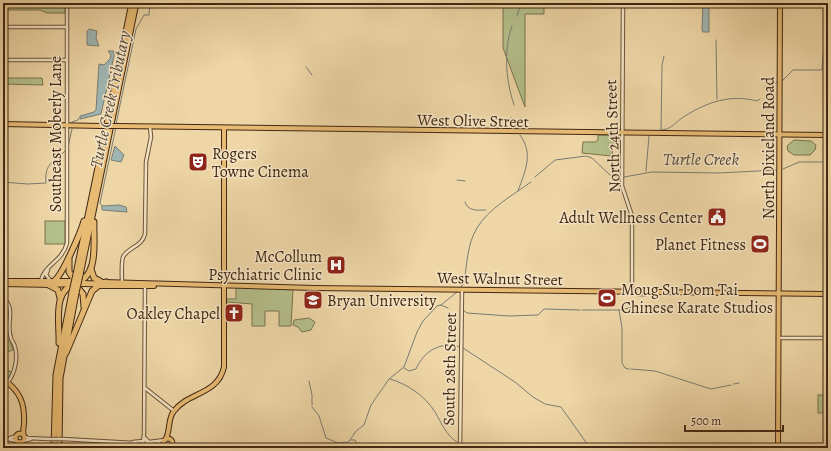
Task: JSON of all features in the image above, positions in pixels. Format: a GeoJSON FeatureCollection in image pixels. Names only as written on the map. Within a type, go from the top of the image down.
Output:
{"type":"FeatureCollection","features":[{"type":"Feature","properties":{"kind":"highway"},"geometry":{"type":"LineString","coordinates":[[78,274],[94,186],[132,3]]}},
{"type":"Feature","properties":{"kind":"highway"},"geometry":{"type":"LineString","coordinates":[[54,448],[55,383],[95,203],[136,3]]}},
{"type":"Feature","properties":{"kind":"highway"},"geometry":{"type":"LineString","coordinates":[[81,316],[84,298],[68,268],[68,260],[87,214],[94,186]]}},
{"type":"Feature","properties":{"kind":"highway"},"geometry":{"type":"LineString","coordinates":[[60,298],[66,290],[86,277],[91,269],[93,260],[95,203]]}},
{"type":"Feature","properties":{"kind":"highway"},"geometry":{"type":"LineString","coordinates":[[43,282],[60,276],[65,262],[73,249]]}},
{"type":"Feature","properties":{"kind":"highway"},"geometry":{"type":"LineString","coordinates":[[60,362],[92,291],[99,284],[94,278],[91,269]]}},
{"type":"Feature","properties":{"kind":"highway"},"geometry":{"type":"LineString","coordinates":[[66,281],[88,286]]}},
{"type":"Feature","properties":{"kind":"highway"},"geometry":{"type":"LineString","coordinates":[[43,282],[101,284],[106,282]]}},
{"type":"Feature","properties":{"kind":"highway"},"geometry":{"type":"LineString","coordinates":[[43,282],[57,289],[60,298],[59,448]]}},
{"type":"Feature","properties":{"kind":"main road","name":"North Dixieland Road"},"geometry":{"type":"LineString","coordinates":[[778,448],[780,3]]}},
{"type":"Feature","properties":{"kind":"main road","name":"West Olive Street"},"geometry":{"type":"LineString","coordinates":[[3,124],[828,136]]}},
{"type":"Feature","properties":{"kind":"main road"},"geometry":{"type":"LineString","coordinates":[[168,426],[172,440],[170,447],[165,447],[168,426],[174,411],[213,385],[223,372],[224,128]]}},
{"type":"Feature","properties":{"kind":"main road"},"geometry":{"type":"LineString","coordinates":[[3,283],[66,281]]}},
{"type":"Feature","properties":{"kind":"main road"},"geometry":{"type":"LineString","coordinates":[[3,283],[21,284],[43,282]]}},
{"type":"Feature","properties":{"kind":"main road","name":"West Walnut Street"},"geometry":{"type":"LineString","coordinates":[[88,286],[106,282],[145,286],[173,285]]}},
{"type":"Feature","properties":{"kind":"main road","name":"West Walnut Street"},"geometry":{"type":"LineString","coordinates":[[77,283],[462,290],[828,294]]}},
{"type":"Feature","properties":{"kind":"main road"},"geometry":{"type":"LineString","coordinates":[[5,380],[19,393],[22,399],[24,408],[24,436],[19,439]]}},
{"type":"Feature","properties":{"kind":"main road"},"geometry":{"type":"LineString","coordinates":[[19,448],[19,439],[24,421]]}},
{"type":"Feature","properties":{"kind":"main road"},"geometry":{"type":"LineString","coordinates":[[165,440],[172,440]]}},
{"type":"Feature","properties":{"kind":"street","name":"Southeast Moberly Lane"},"geometry":{"type":"LineString","coordinates":[[43,282],[43,274],[62,255],[67,243],[67,3]]}},
{"type":"Feature","properties":{"kind":"street","name":"North 24th Street"},"geometry":{"type":"LineString","coordinates":[[623,3],[621,134],[622,192],[632,216],[632,292]]}},
{"type":"Feature","properties":{"kind":"street"},"geometry":{"type":"LineString","coordinates":[[3,27],[67,27]]}},
{"type":"Feature","properties":{"kind":"street"},"geometry":{"type":"LineString","coordinates":[[3,60],[67,60]]}},
{"type":"Feature","properties":{"kind":"street"},"geometry":{"type":"LineString","coordinates":[[122,284],[124,256],[128,251],[141,243],[145,234],[146,162],[151,137],[150,127]]}},
{"type":"Feature","properties":{"kind":"street","name":"Southeast Moberly Lane"},"geometry":{"type":"LineString","coordinates":[[43,282],[48,270],[54,263]]}},
{"type":"Feature","properties":{"kind":"street","name":"Southeast Moberly Lane"},"geometry":{"type":"LineString","coordinates":[[43,282],[54,263]]}},
{"type":"Feature","properties":{"kind":"street"},"geometry":{"type":"LineString","coordinates":[[43,282],[48,270]]}},
{"type":"Feature","properties":{"kind":"street"},"geometry":{"type":"LineString","coordinates":[[144,442],[145,286]]}},
{"type":"Feature","properties":{"kind":"street","name":"South 28th Street"},"geometry":{"type":"LineString","coordinates":[[460,448],[462,290]]}},
{"type":"Feature","properties":{"kind":"street"},"geometry":{"type":"LineString","coordinates":[[3,297],[10,306],[10,338],[14,346],[15,368],[5,380]]}},
{"type":"Feature","properties":{"kind":"street"},"geometry":{"type":"LineString","coordinates":[[779,338],[828,338]]}},
{"type":"Feature","properties":{"kind":"street"},"geometry":{"type":"LineString","coordinates":[[144,385],[148,391],[174,411]]}},
{"type":"Feature","properties":{"kind":"street"},"geometry":{"type":"LineString","coordinates":[[144,394],[148,391]]}},
{"type":"Feature","properties":{"kind":"street"},"geometry":{"type":"LineString","coordinates":[[24,436],[33,438]]}},
{"type":"Feature","properties":{"kind":"street"},"geometry":{"type":"LineString","coordinates":[[3,438],[133,442],[157,442],[165,440]]}},
{"type":"Feature","properties":{"kind":"street"},"geometry":{"type":"LineString","coordinates":[[144,442],[159,443],[165,447]]}},
{"type":"Feature","properties":{"kind":"street"},"geometry":{"type":"LineString","coordinates":[[393,447],[457,448]]}},
{"type":"Feature","properties":{"kind":"green space"},"geometry":{"type":"Polygon","coordinates":[[[3,3],[65,3],[65,13],[47,13],[40,10],[3,10],[3,3]]]}},
{"type":"Feature","properties":{"kind":"green space"},"geometry":{"type":"Polygon","coordinates":[[[503,3],[544,3],[544,14],[525,14],[525,107],[503,48],[503,3]]]}},
{"type":"Feature","properties":{"kind":"green space"},"geometry":{"type":"Polygon","coordinates":[[[3,78],[42,78],[43,85],[3,84],[3,78]]]}},
{"type":"Feature","properties":{"kind":"green space"},"geometry":{"type":"Polygon","coordinates":[[[598,135],[614,135],[612,156],[582,153],[583,142],[595,142],[598,140],[598,135]]]}},
{"type":"Feature","properties":{"kind":"green space"},"geometry":{"type":"Polygon","coordinates":[[[794,140],[811,141],[816,145],[815,150],[810,155],[794,155],[788,151],[787,146],[794,140]]]}},
{"type":"Feature","properties":{"kind":"green space"},"geometry":{"type":"Polygon","coordinates":[[[45,221],[65,221],[65,244],[45,244],[45,221]]]}},
{"type":"Feature","properties":{"kind":"green space"},"geometry":{"type":"Polygon","coordinates":[[[236,287],[293,289],[291,326],[279,326],[279,311],[265,311],[265,326],[252,326],[252,304],[227,302],[226,299],[236,299],[236,287]]]}},
{"type":"Feature","properties":{"kind":"green space"},"geometry":{"type":"Polygon","coordinates":[[[309,318],[315,322],[311,330],[302,332],[298,327],[293,325],[294,320],[309,318]]]}},
{"type":"Feature","properties":{"kind":"green space"},"geometry":{"type":"Polygon","coordinates":[[[3,341],[10,341],[13,350],[7,352],[8,371],[13,372],[8,380],[3,378],[3,341]]]}},
{"type":"Feature","properties":{"kind":"green space"},"geometry":{"type":"Polygon","coordinates":[[[818,395],[828,395],[828,413],[818,413],[818,395]]]}},
{"type":"Feature","properties":{"kind":"water"},"geometry":{"type":"Polygon","coordinates":[[[703,3],[709,3],[709,32],[703,32],[702,30],[703,3]]]}},
{"type":"Feature","properties":{"kind":"water"},"geometry":{"type":"Polygon","coordinates":[[[89,29],[97,31],[96,38],[99,46],[87,45],[87,31],[89,29]]]}},
{"type":"Feature","properties":{"kind":"water"},"geometry":{"type":"Polygon","coordinates":[[[108,51],[114,51],[114,56],[101,114],[80,119],[80,116],[96,110],[99,64],[104,65],[110,59],[111,55],[108,51]]]}},
{"type":"Feature","properties":{"kind":"water"},"geometry":{"type":"Polygon","coordinates":[[[115,146],[124,155],[121,162],[111,160],[115,146]]]}},
{"type":"Feature","properties":{"kind":"water"},"geometry":{"type":"Polygon","coordinates":[[[119,205],[126,207],[127,212],[102,210],[102,206],[119,205]]]}},
{"type":"Feature","properties":{"kind":"waterway","name":"Turtle Creek Tributary"},"geometry":{"type":"LineString","coordinates":[[116,124],[136,29],[144,15],[149,15],[150,3]]}},
{"type":"Feature","properties":{"kind":"waterway","name":"Turtle Creek Tributary"},"geometry":{"type":"LineString","coordinates":[[517,16],[521,3]]}},
{"type":"Feature","properties":{"kind":"waterway","name":"Turtle Creek Tributary"},"geometry":{"type":"LineString","coordinates":[[512,26],[507,46],[507,76],[514,105]]}},
{"type":"Feature","properties":{"kind":"waterway"},"geometry":{"type":"LineString","coordinates":[[716,40],[717,99]]}},
{"type":"Feature","properties":{"kind":"waterway","name":"Turtle Creek Tributary"},"geometry":{"type":"LineString","coordinates":[[782,81],[793,70],[822,70],[823,54],[828,53]]}},
{"type":"Feature","properties":{"kind":"waterway"},"geometry":{"type":"LineString","coordinates":[[661,130],[662,65],[664,56]]}},
{"type":"Feature","properties":{"kind":"waterway"},"geometry":{"type":"LineString","coordinates":[[306,67],[312,75]]}},
{"type":"Feature","properties":{"kind":"waterway","name":"Turtle Creek Tributary"},"geometry":{"type":"LineString","coordinates":[[765,87],[778,82]]}},
{"type":"Feature","properties":{"kind":"waterway","name":"Turtle Creek Tributary"},"geometry":{"type":"LineString","coordinates":[[656,131],[669,128],[693,111],[711,103],[738,98],[757,101],[760,99]]}},
{"type":"Feature","properties":{"kind":"waterway"},"geometry":{"type":"LineString","coordinates":[[72,122],[78,120],[79,118]]}},
{"type":"Feature","properties":{"kind":"waterway","name":"Turtle Creek Tributary"},"geometry":{"type":"LineString","coordinates":[[511,118],[511,124],[517,129]]}},
{"type":"Feature","properties":{"kind":"waterway","name":"Turtle Creek Tributary"},"geometry":{"type":"LineString","coordinates":[[102,206],[100,203],[116,127]]}},
{"type":"Feature","properties":{"kind":"waterway"},"geometry":{"type":"LineString","coordinates":[[68,147],[72,129]]}},
{"type":"Feature","properties":{"kind":"waterway","name":"Turtle Creek Tributary"},"geometry":{"type":"LineString","coordinates":[[518,191],[527,163],[527,149],[520,135]]}},
{"type":"Feature","properties":{"kind":"waterway","name":"Turtle Creek Tributary"},"geometry":{"type":"LineString","coordinates":[[646,171],[649,136]]}},
{"type":"Feature","properties":{"kind":"waterway"},"geometry":{"type":"LineString","coordinates":[[3,182],[27,184],[46,183],[46,176],[49,166],[66,150]]}},
{"type":"Feature","properties":{"kind":"waterway","name":"Turtle Creek"},"geometry":{"type":"LineString","coordinates":[[535,177],[555,160],[586,156],[592,158],[610,175],[619,177]]}},
{"type":"Feature","properties":{"kind":"waterway","name":"Turtle Creek"},"geometry":{"type":"LineString","coordinates":[[783,169],[799,162],[828,162]]}},
{"type":"Feature","properties":{"kind":"waterway","name":"Turtle Creek"},"geometry":{"type":"LineString","coordinates":[[624,177],[652,172],[719,173],[777,170]]}},
{"type":"Feature","properties":{"kind":"waterway"},"geometry":{"type":"LineString","coordinates":[[457,180],[465,181]]}},
{"type":"Feature","properties":{"kind":"waterway","name":"Turtle Creek"},"geometry":{"type":"LineString","coordinates":[[461,287],[464,283],[469,248],[477,228],[494,209],[531,182]]}},
{"type":"Feature","properties":{"kind":"waterway"},"geometry":{"type":"LineString","coordinates":[[465,202],[471,209],[486,210]]}},
{"type":"Feature","properties":{"kind":"waterway","name":"Turtle Creek"},"geometry":{"type":"LineString","coordinates":[[354,448],[357,445],[355,440],[350,440],[356,431],[364,425],[371,405],[389,379],[404,367],[417,332],[423,321],[437,306],[441,305],[457,292]]}},
{"type":"Feature","properties":{"kind":"waterway"},"geometry":{"type":"LineString","coordinates":[[638,296],[646,296]]}},
{"type":"Feature","properties":{"kind":"waterway","name":"Turtle Creek"},"geometry":{"type":"LineString","coordinates":[[441,305],[448,308]]}},
{"type":"Feature","properties":{"kind":"waterway"},"geometry":{"type":"LineString","coordinates":[[619,310],[634,307]]}},
{"type":"Feature","properties":{"kind":"waterway"},"geometry":{"type":"LineString","coordinates":[[463,310],[467,313],[509,316],[538,315],[544,309],[580,310]]}},
{"type":"Feature","properties":{"kind":"waterway"},"geometry":{"type":"LineString","coordinates":[[582,310],[619,310],[622,328],[622,363],[625,368],[629,369]]}},
{"type":"Feature","properties":{"kind":"waterway"},"geometry":{"type":"LineString","coordinates":[[404,368],[409,371],[416,369],[423,357],[439,347],[446,345],[460,347]]}},
{"type":"Feature","properties":{"kind":"waterway"},"geometry":{"type":"LineString","coordinates":[[463,348],[515,382],[533,397],[545,404],[561,407],[590,448]]}},
{"type":"Feature","properties":{"kind":"waterway"},"geometry":{"type":"LineString","coordinates":[[631,369],[655,371],[711,389],[731,385]]}},
{"type":"Feature","properties":{"kind":"waterway"},"geometry":{"type":"LineString","coordinates":[[390,379],[403,384],[422,396],[431,406],[447,433],[457,442]]}},
{"type":"Feature","properties":{"kind":"waterway"},"geometry":{"type":"LineString","coordinates":[[309,381],[312,395],[312,405]]}},
{"type":"Feature","properties":{"kind":"waterway"},"geometry":{"type":"LineString","coordinates":[[734,384],[739,383]]}},
{"type":"Feature","properties":{"kind":"waterway"},"geometry":{"type":"LineString","coordinates":[[312,407],[319,416],[326,438],[338,443],[348,442],[350,440]]}},
{"type":"Feature","properties":{"kind":"waterway"},"geometry":{"type":"LineString","coordinates":[[463,447],[469,448]]}},
{"type":"Feature","properties":{"kind":"place","name":"Rogers Towne Cinema"},"geometry":{"type":"Point","coordinates":[198,162]}},
{"type":"Feature","properties":{"kind":"place","name":"Adult Wellness Center"},"geometry":{"type":"Point","coordinates":[717,217]}},
{"type":"Feature","properties":{"kind":"place","name":"Planet Fitness"},"geometry":{"type":"Point","coordinates":[760,244]}},
{"type":"Feature","properties":{"kind":"place","name":"McCollum Psychiatric Clinic"},"geometry":{"type":"Point","coordinates":[336,265]}},
{"type":"Feature","properties":{"kind":"place","name":"Moug Su Dom Tai Chinese Karate Studios"},"geometry":{"type":"Point","coordinates":[607,298]}},
{"type":"Feature","properties":{"kind":"place","name":"Bryan University"},"geometry":{"type":"Point","coordinates":[313,300]}},
{"type":"Feature","properties":{"kind":"place","name":"Oakley Chapel"},"geometry":{"type":"Point","coordinates":[234,313]}}]}
